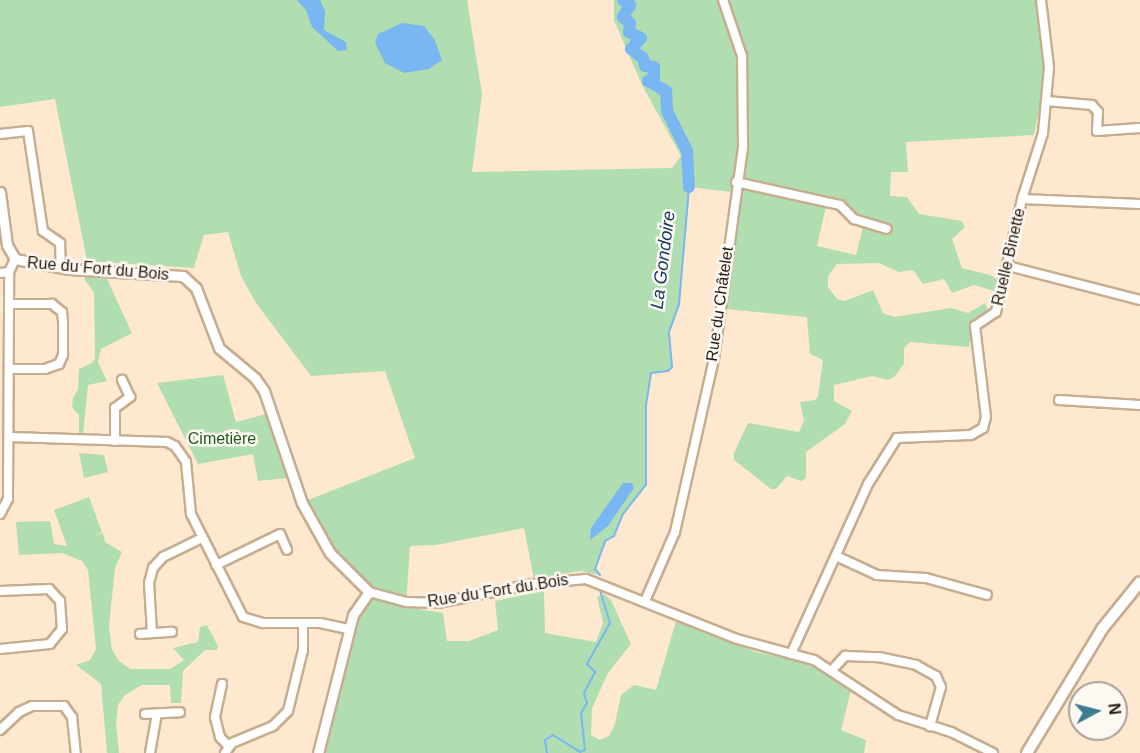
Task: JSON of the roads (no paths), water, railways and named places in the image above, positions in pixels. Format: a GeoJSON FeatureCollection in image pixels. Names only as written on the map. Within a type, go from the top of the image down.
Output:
{"type":"FeatureCollection","features":[{"type":"Feature","properties":{"kind":"main road"},"geometry":{"type":"LineString","coordinates":[[1027,753],[1102,629],[1140,582]]}},
{"type":"Feature","properties":{"kind":"street","name":"Rue du Châtelet"},"geometry":{"type":"LineString","coordinates":[[645,601],[675,531],[714,358],[736,182],[743,147],[743,70],[740,49],[723,0]]}},
{"type":"Feature","properties":{"kind":"street","name":"Ruelle Binette"},"geometry":{"type":"LineString","coordinates":[[790,654],[868,484],[897,438],[971,435],[983,428],[986,417],[975,326],[996,312],[1022,199],[1043,133],[1050,67],[1041,0]]}},
{"type":"Feature","properties":{"kind":"street"},"geometry":{"type":"LineString","coordinates":[[1047,101],[1092,105],[1098,111],[1097,130],[1140,128]]}},
{"type":"Feature","properties":{"kind":"street"},"geometry":{"type":"LineString","coordinates":[[0,134],[28,131],[44,231],[60,243],[61,268]]}},
{"type":"Feature","properties":{"kind":"street"},"geometry":{"type":"LineString","coordinates":[[736,182],[840,205],[854,219],[886,229]]}},
{"type":"Feature","properties":{"kind":"street"},"geometry":{"type":"LineString","coordinates":[[0,192],[7,245],[15,259],[9,272],[8,499],[0,514]]}},
{"type":"Feature","properties":{"kind":"street"},"geometry":{"type":"LineString","coordinates":[[1022,199],[1140,204]]}},
{"type":"Feature","properties":{"kind":"street","name":"Rue du Fort du Bois"},"geometry":{"type":"LineString","coordinates":[[15,259],[61,268],[183,276],[192,281],[219,348],[255,378],[267,398],[302,503],[317,532],[330,553],[369,592],[407,602],[438,603],[572,578],[586,579],[737,639],[833,669],[886,708],[993,753]]}},
{"type":"Feature","properties":{"kind":"street"},"geometry":{"type":"LineString","coordinates":[[1008,266],[1140,300]]}},
{"type":"Feature","properties":{"kind":"street"},"geometry":{"type":"LineString","coordinates":[[0,273],[9,272]]}},
{"type":"Feature","properties":{"kind":"street"},"geometry":{"type":"LineString","coordinates":[[10,304],[52,304],[62,312],[63,321],[63,355],[58,364],[45,369],[10,369]]}},
{"type":"Feature","properties":{"kind":"street"},"geometry":{"type":"LineString","coordinates":[[115,441],[115,408],[130,397],[122,380]]}},
{"type":"Feature","properties":{"kind":"street"},"geometry":{"type":"LineString","coordinates":[[1059,400],[1140,405]]}},
{"type":"Feature","properties":{"kind":"street"},"geometry":{"type":"LineString","coordinates":[[10,437],[167,442],[178,449],[186,462],[189,507],[202,538],[243,617],[263,623],[303,623],[349,629]]}},
{"type":"Feature","properties":{"kind":"street"},"geometry":{"type":"LineString","coordinates":[[216,565],[280,534],[287,550]]}},
{"type":"Feature","properties":{"kind":"street"},"geometry":{"type":"LineString","coordinates":[[152,633],[149,583],[153,568],[163,556],[202,538]]}},
{"type":"Feature","properties":{"kind":"street"},"geometry":{"type":"LineString","coordinates":[[836,556],[877,575],[926,578],[987,595]]}},
{"type":"Feature","properties":{"kind":"street"},"geometry":{"type":"LineString","coordinates":[[0,591],[49,589],[60,601],[62,629],[50,644],[0,650]]}},
{"type":"Feature","properties":{"kind":"street"},"geometry":{"type":"LineString","coordinates":[[318,753],[349,629],[357,608],[369,592]]}},
{"type":"Feature","properties":{"kind":"street"},"geometry":{"type":"LineString","coordinates":[[222,684],[215,717],[226,749],[273,726],[288,711],[303,650],[303,623]]}},
{"type":"Feature","properties":{"kind":"street"},"geometry":{"type":"LineString","coordinates":[[140,634],[172,632]]}},
{"type":"Feature","properties":{"kind":"street"},"geometry":{"type":"LineString","coordinates":[[833,669],[845,656],[879,657],[916,665],[936,676],[940,687],[930,726]]}},
{"type":"Feature","properties":{"kind":"street"},"geometry":{"type":"LineString","coordinates":[[0,730],[10,718],[32,706],[64,706],[72,717],[76,753]]}},
{"type":"Feature","properties":{"kind":"street"},"geometry":{"type":"LineString","coordinates":[[145,714],[180,712]]}},
{"type":"Feature","properties":{"kind":"street"},"geometry":{"type":"LineString","coordinates":[[150,753],[157,714]]}},
{"type":"Feature","properties":{"kind":"water"},"geometry":{"type":"Polygon","coordinates":[[[297,0],[320,0],[325,11],[324,30],[346,42],[347,50],[338,51],[312,27],[306,10],[297,0]]]}},
{"type":"Feature","properties":{"kind":"water"},"geometry":{"type":"Polygon","coordinates":[[[402,23],[424,26],[435,40],[442,60],[429,69],[404,73],[385,63],[375,43],[378,34],[402,23]]]}},
{"type":"Feature","properties":{"kind":"water"},"geometry":{"type":"Polygon","coordinates":[[[623,483],[632,483],[634,488],[608,526],[590,540],[591,528],[623,483]]]}},
{"type":"Feature","properties":{"kind":"waterway","name":"La Gondoire"},"geometry":{"type":"LineString","coordinates":[[623,0],[630,5],[623,17],[630,23],[629,32],[641,38],[631,49],[643,58],[645,66],[654,67],[654,77],[648,81],[666,91],[667,111],[687,151],[689,187]]}},
{"type":"Feature","properties":{"kind":"waterway","name":"La Gondoire"},"geometry":{"type":"LineString","coordinates":[[600,575],[595,569],[605,541],[614,536],[623,514],[646,485],[646,405],[651,373],[668,371],[672,367],[669,332],[679,304],[689,187]]}},
{"type":"Feature","properties":{"kind":"waterway","name":"La Gondoire"},"geometry":{"type":"LineString","coordinates":[[547,753],[545,740],[553,735],[580,752],[585,750],[581,713],[587,703],[584,693],[595,672],[587,664],[610,623],[599,588]]}},
{"type":"Feature","properties":{"kind":"park label","name":"Cimetière"},"geometry":{"type":"Point","coordinates":[222,439]}}]}
